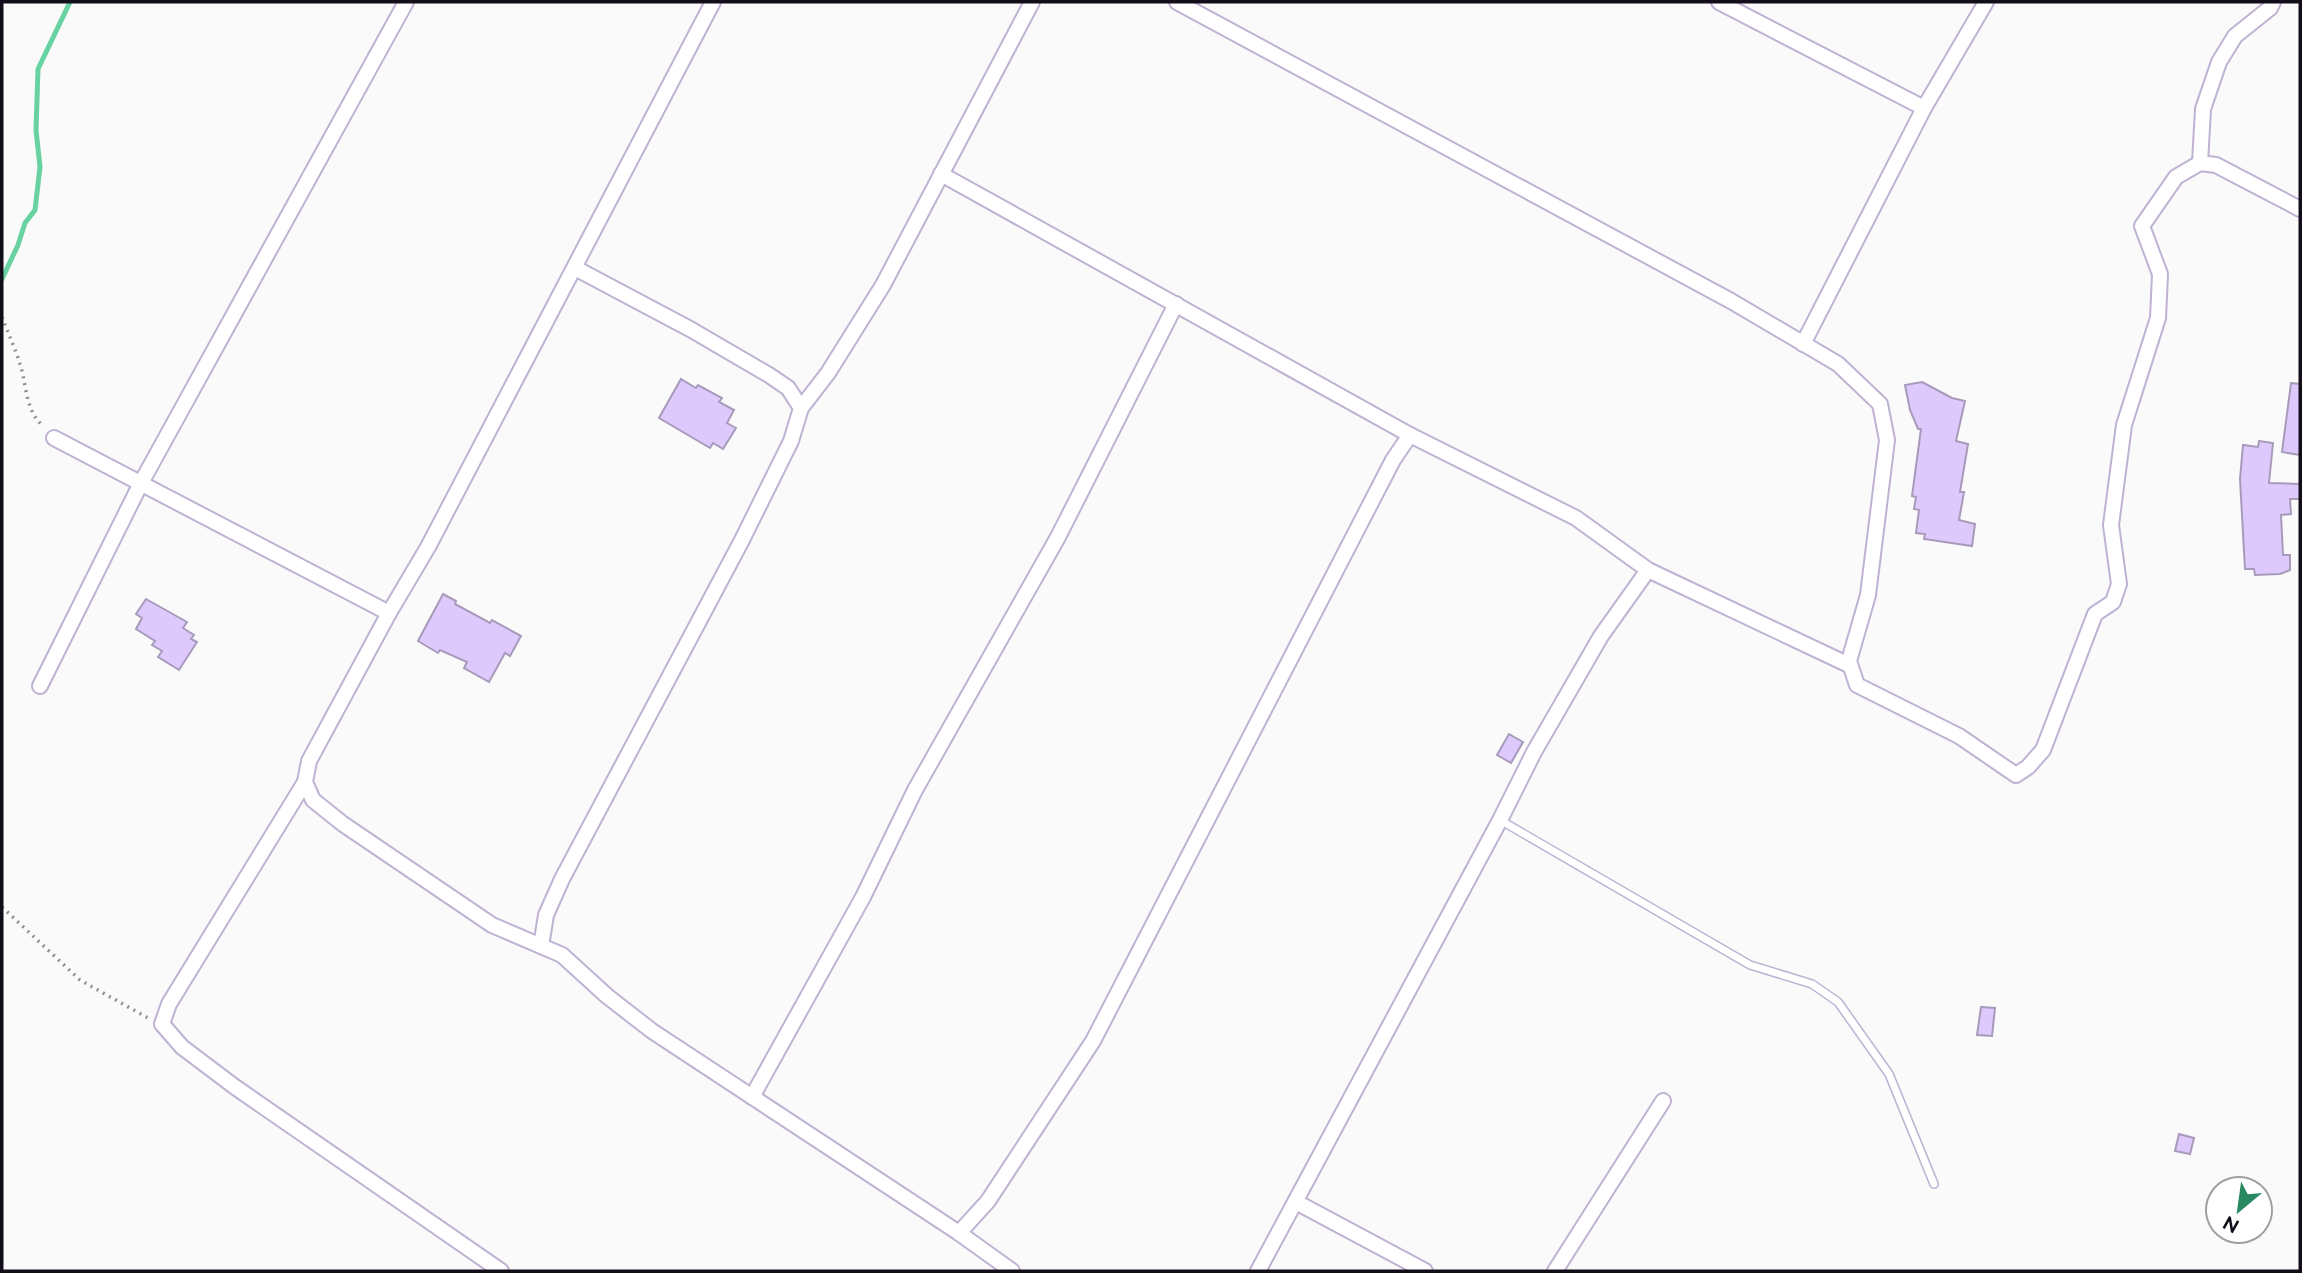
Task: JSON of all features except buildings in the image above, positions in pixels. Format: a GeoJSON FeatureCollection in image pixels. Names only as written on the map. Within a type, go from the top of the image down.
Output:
{"type":"FeatureCollection","features":[{"type":"Feature","properties":{"kind":"street"},"geometry":{"type":"LineString","coordinates":[[40,686],[141,482],[406,2]]}},
{"type":"Feature","properties":{"kind":"street"},"geometry":{"type":"LineString","coordinates":[[501,1271],[235,1087],[182,1047],[162,1024],[169,1004],[305,782],[309,761],[428,547],[713,2]]}},
{"type":"Feature","properties":{"kind":"street"},"geometry":{"type":"LineString","coordinates":[[541,946],[546,915],[562,879],[736,552],[791,441],[801,408],[828,373],[883,285],[1032,2]]}},
{"type":"Feature","properties":{"kind":"street"},"geometry":{"type":"LineString","coordinates":[[1177,2],[1196,6],[1731,301],[1838,364],[1881,404],[1887,440],[1868,595],[1849,664],[1857,685],[1959,736],[2016,775],[2028,767],[2043,750],[2095,614],[2113,602],[2119,584],[2111,525],[2124,425],[2158,318],[2160,274],[2142,226],[2176,177],[2200,163],[2216,165],[2300,209]]}},
{"type":"Feature","properties":{"kind":"street"},"geometry":{"type":"LineString","coordinates":[[1719,2],[1924,108]]}},
{"type":"Feature","properties":{"kind":"street"},"geometry":{"type":"LineString","coordinates":[[1803,344],[1924,108],[1986,2]]}},
{"type":"Feature","properties":{"kind":"street"},"geometry":{"type":"LineString","coordinates":[[2200,163],[2203,109],[2219,62],[2235,36],[2270,8],[2273,2]]}},
{"type":"Feature","properties":{"kind":"street"},"geometry":{"type":"LineString","coordinates":[[941,174],[1410,435],[1576,518],[1648,570],[1849,664]]}},
{"type":"Feature","properties":{"kind":"street"},"geometry":{"type":"LineString","coordinates":[[575,268],[691,329],[769,375],[788,388],[801,408]]}},
{"type":"Feature","properties":{"kind":"street"},"geometry":{"type":"LineString","coordinates":[[752,1097],[858,906],[915,790],[1058,537],[1176,304]]}},
{"type":"Feature","properties":{"kind":"street"},"geometry":{"type":"LineString","coordinates":[[959,1233],[988,1201],[1093,1041],[1362,518],[1393,460],[1410,435]]}},
{"type":"Feature","properties":{"kind":"street"},"geometry":{"type":"LineString","coordinates":[[54,438],[389,613]]}},
{"type":"Feature","properties":{"kind":"street"},"geometry":{"type":"LineString","coordinates":[[1258,1271],[1534,752],[1601,636],[1648,570]]}},
{"type":"Feature","properties":{"kind":"street"},"geometry":{"type":"LineString","coordinates":[[305,782],[313,800],[343,824],[492,925],[562,955],[607,996],[652,1031],[959,1233],[1012,1271]]}},
{"type":"Feature","properties":{"kind":"street"},"geometry":{"type":"LineString","coordinates":[[1555,1271],[1663,1101]]}},
{"type":"Feature","properties":{"kind":"street"},"geometry":{"type":"LineString","coordinates":[[1296,1202],[1424,1271]]}},
{"type":"Feature","properties":{"kind":"lane"},"geometry":{"type":"LineString","coordinates":[[1500,820],[1750,965],[1812,984],[1838,1002],[1889,1074],[1934,1184]]}},
{"type":"Feature","properties":{"kind":"path"},"geometry":{"type":"LineString","coordinates":[[2,317],[21,367],[24,390],[34,418],[54,438]]}},
{"type":"Feature","properties":{"kind":"path"},"geometry":{"type":"LineString","coordinates":[[2,907],[80,980],[136,1013],[162,1024]]}},
{"type":"Feature","properties":{"kind":"waterway"},"geometry":{"type":"LineString","coordinates":[[2,279],[25,223],[35,210],[40,167],[36,130],[38,69],[70,2]]}}]}
